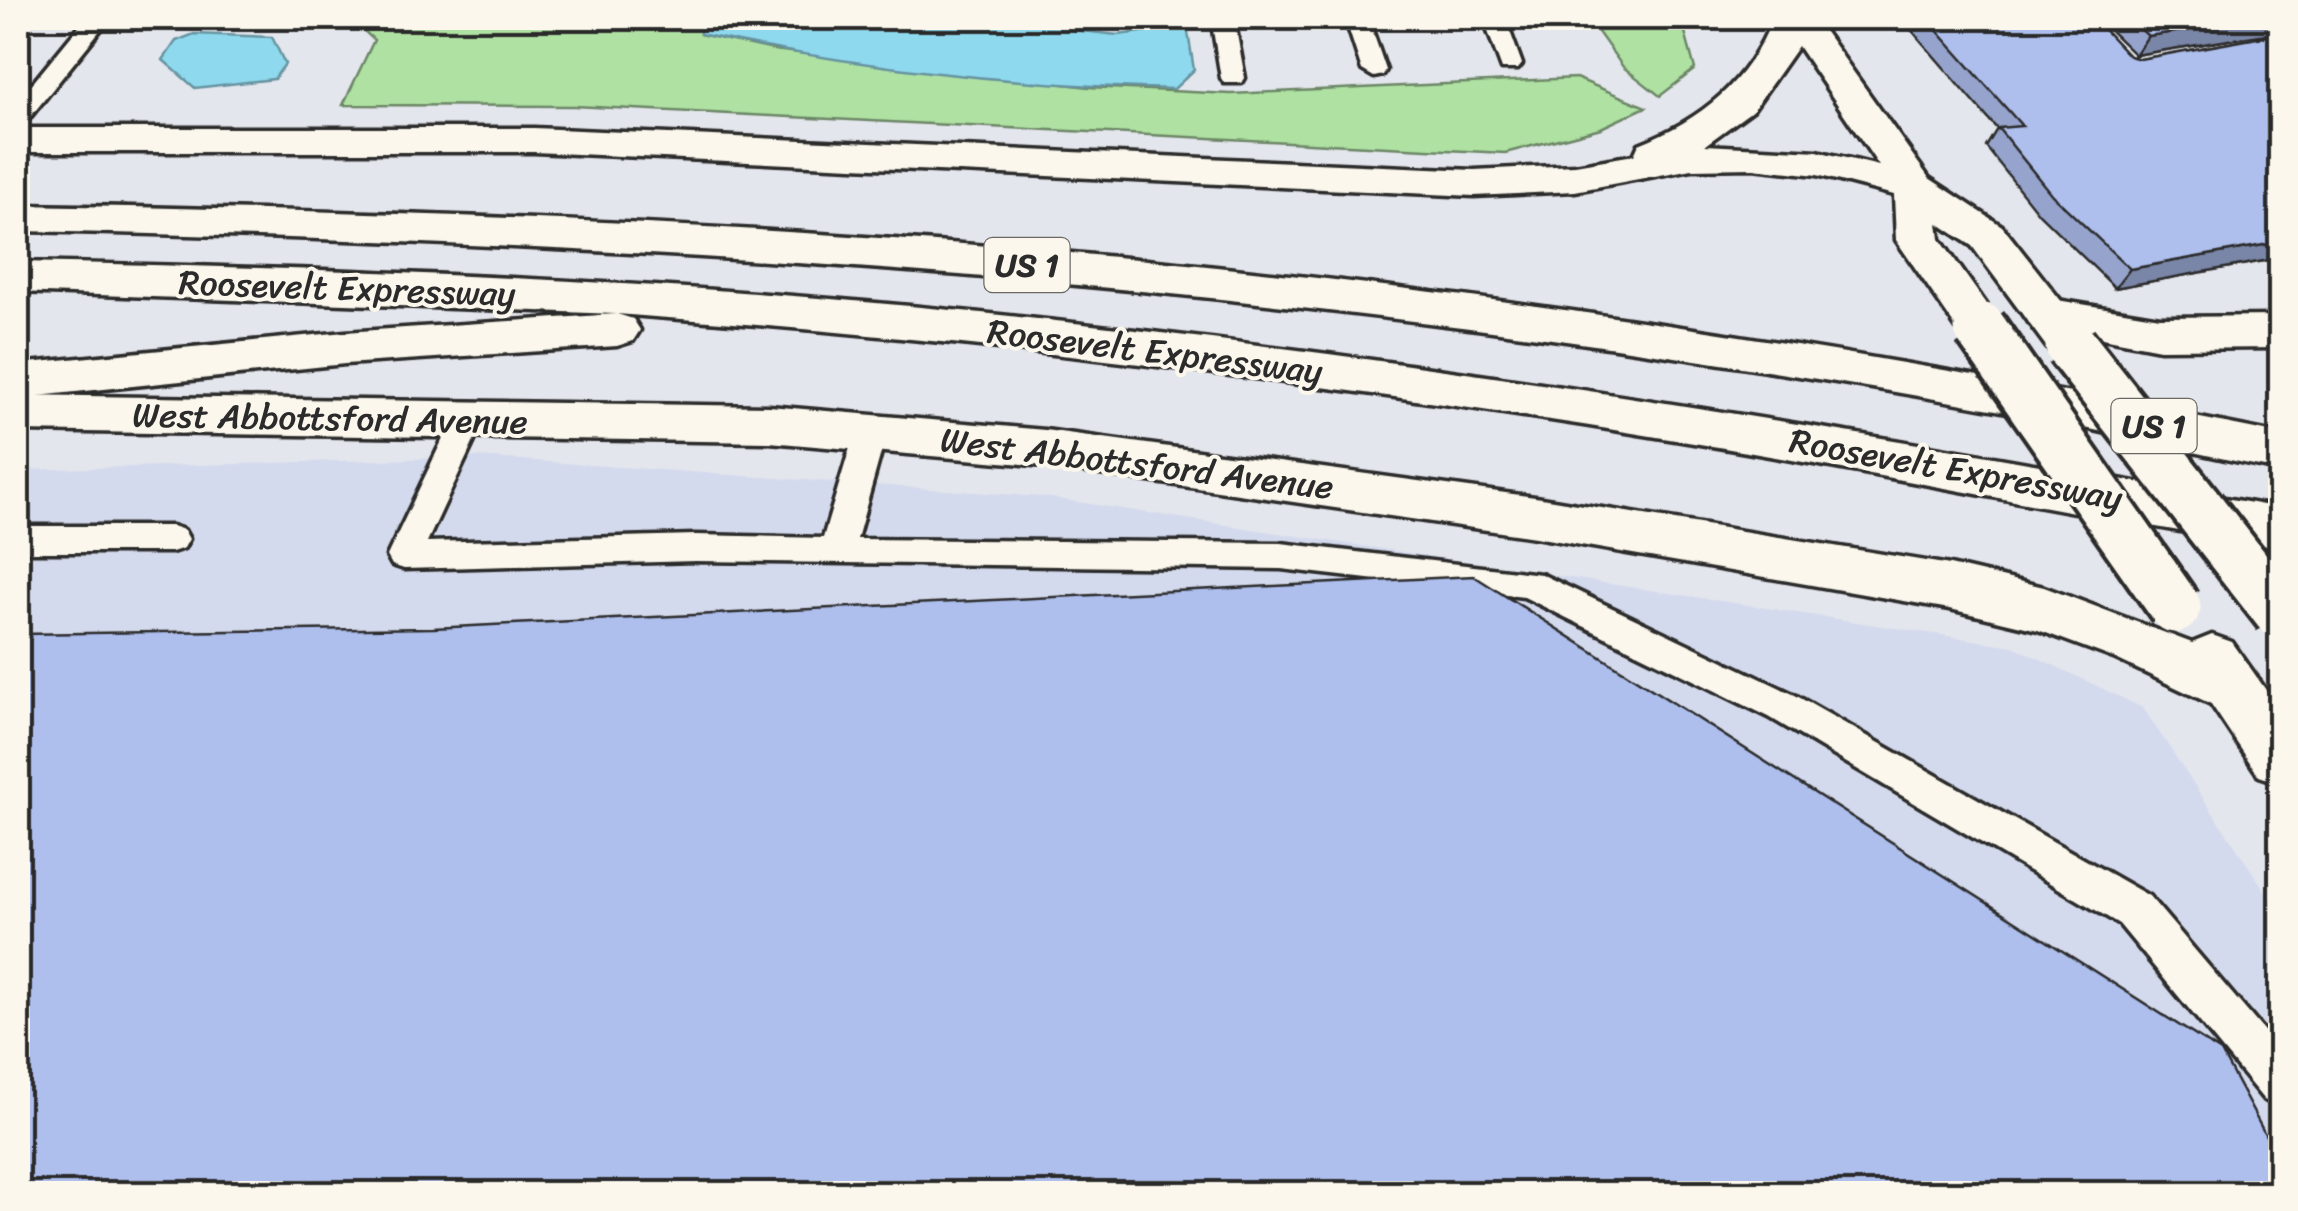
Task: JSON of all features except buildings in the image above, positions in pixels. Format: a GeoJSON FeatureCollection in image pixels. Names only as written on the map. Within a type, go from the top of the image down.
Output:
{"type":"FeatureCollection","features":[{"type":"Feature","properties":{"kind":"main road"},"geometry":{"type":"LineString","coordinates":[[1614,168],[1664,149],[1732,110],[1782,49],[1794,18]]}},
{"type":"Feature","properties":{"kind":"main road"},"geometry":{"type":"LineString","coordinates":[[1794,18],[1914,187],[1918,240],[2280,756]]}},
{"type":"Feature","properties":{"kind":"main road"},"geometry":{"type":"LineString","coordinates":[[18,140],[534,140],[1474,184],[1575,178],[1692,157],[1753,156],[1817,163],[1914,187],[1987,236],[2280,613]]}},
{"type":"Feature","properties":{"kind":"main road","name":"Roosevelt Expressway"},"geometry":{"type":"LineString","coordinates":[[18,218],[604,236],[1084,269],[1302,292],[1688,343],[2029,399],[2280,452]]}},
{"type":"Feature","properties":{"kind":"main road","name":"Roosevelt Expressway"},"geometry":{"type":"LineString","coordinates":[[18,276],[477,292],[1030,334],[1468,390],[1956,466],[2280,528]]}},
{"type":"Feature","properties":{"kind":"main road"},"geometry":{"type":"LineString","coordinates":[[18,381],[346,348],[825,316]]}},
{"type":"Feature","properties":{"kind":"main road"},"geometry":{"type":"LineString","coordinates":[[2058,330],[2280,332]]}},
{"type":"Feature","properties":{"kind":"main road","name":"West Abbottsford Avenue"},"geometry":{"type":"LineString","coordinates":[[18,413],[769,424],[1045,448],[1276,478],[1950,587],[2044,609],[2136,643],[2232,687]]}},
{"type":"Feature","properties":{"kind":"main road"},"geometry":{"type":"LineString","coordinates":[[2194,435],[2280,434]]}},
{"type":"Feature","properties":{"kind":"lane"},"geometry":{"type":"LineString","coordinates":[[18,116],[98,18]]}},
{"type":"Feature","properties":{"kind":"lane"},"geometry":{"type":"LineString","coordinates":[[1222,18],[1233,78]]}},
{"type":"Feature","properties":{"kind":"lane"},"geometry":{"type":"LineString","coordinates":[[1356,18],[1374,70]]}},
{"type":"Feature","properties":{"kind":"lane"},"geometry":{"type":"LineString","coordinates":[[1494,18],[1510,64]]}},
{"type":"Feature","properties":{"kind":"lane"},"geometry":{"type":"LineString","coordinates":[[467,422],[404,556],[696,548],[1280,556],[1529,584],[1782,706],[2134,910],[2280,1084]]}},
{"type":"Feature","properties":{"kind":"lane"},"geometry":{"type":"LineString","coordinates":[[836,552],[871,430]]}},
{"type":"Feature","properties":{"kind":"lane"},"geometry":{"type":"LineString","coordinates":[[18,539],[172,539]]}},
{"type":"Feature","properties":{"kind":"shaded area"},"geometry":{"type":"Polygon","coordinates":[[[478,457],[1045,497],[2013,646],[2143,708],[2280,913],[2280,1193],[18,1193],[18,470],[478,457]]]}},
{"type":"Feature","properties":{"kind":"green space"},"geometry":{"type":"Polygon","coordinates":[[[350,18],[701,18],[700,34],[774,50],[1089,87],[1231,94],[1576,78],[1646,107],[1601,128],[1505,153],[574,106],[343,105],[374,40],[350,18]]]}},
{"type":"Feature","properties":{"kind":"green space"},"geometry":{"type":"Polygon","coordinates":[[[1588,18],[1681,18],[1695,69],[1660,96],[1623,67],[1588,18]]]}},
{"type":"Feature","properties":{"kind":"water"},"geometry":{"type":"Polygon","coordinates":[[[701,18],[1067,18],[1073,30],[1118,35],[1187,26],[1194,70],[1174,89],[936,73],[700,34],[701,18]]]}},
{"type":"Feature","properties":{"kind":"water"},"geometry":{"type":"Polygon","coordinates":[[[194,34],[272,37],[285,64],[274,79],[195,88],[163,60],[176,41],[194,34]]]}}]}
